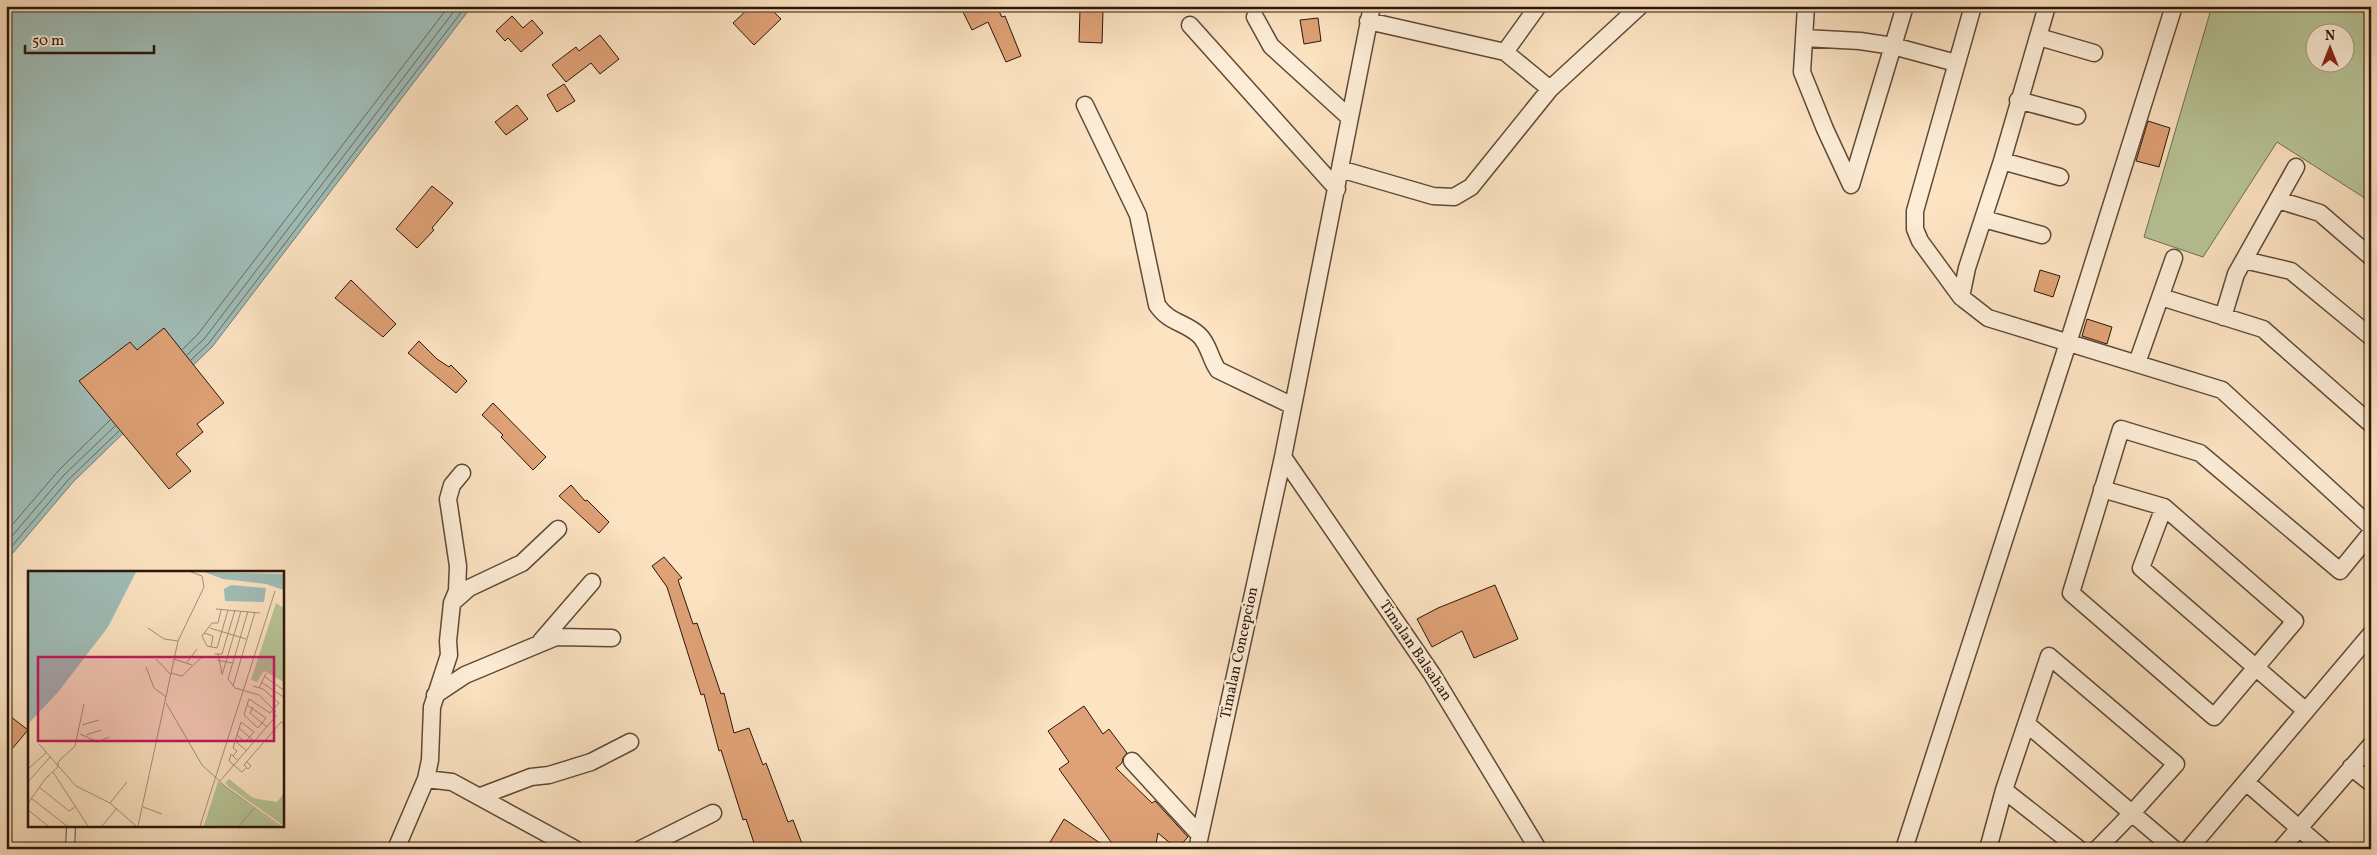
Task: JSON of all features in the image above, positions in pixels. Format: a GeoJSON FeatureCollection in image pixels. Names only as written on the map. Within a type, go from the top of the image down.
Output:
{"type":"FeatureCollection","features":[{"type":"Feature","properties":{"kind":"street"},"geometry":{"type":"LineString","coordinates":[[1504,52],[1538,6]]}},
{"type":"Feature","properties":{"kind":"street"},"geometry":{"type":"LineString","coordinates":[[1340,169],[1433,196],[1454,197],[1471,187],[1550,89],[1640,6]]}},
{"type":"Feature","properties":{"kind":"street"},"geometry":{"type":"LineString","coordinates":[[1806,6],[1802,72],[1825,129],[1851,185],[1905,6]]}},
{"type":"Feature","properties":{"kind":"street"},"geometry":{"type":"LineString","coordinates":[[1973,6],[1915,211],[1914,229],[1920,241],[1961,297],[1988,318],[2222,390],[2371,527]]}},
{"type":"Feature","properties":{"kind":"street"},"geometry":{"type":"LineString","coordinates":[[1961,297],[1967,268],[2002,161],[2018,100],[2047,6]]}},
{"type":"Feature","properties":{"kind":"street"},"geometry":{"type":"LineString","coordinates":[[1904,849],[2068,343],[2174,6]]}},
{"type":"Feature","properties":{"kind":"street"},"geometry":{"type":"LineString","coordinates":[[1370,14],[1504,52],[1550,89]]}},
{"type":"Feature","properties":{"kind":"street","name":"Timalan Concepcion"},"geometry":{"type":"LineString","coordinates":[[1199,842],[1283,458],[1370,14]]}},
{"type":"Feature","properties":{"kind":"street"},"geometry":{"type":"LineString","coordinates":[[1255,17],[1271,46],[1350,118]]}},
{"type":"Feature","properties":{"kind":"street"},"geometry":{"type":"LineString","coordinates":[[1190,25],[1336,189]]}},
{"type":"Feature","properties":{"kind":"street"},"geometry":{"type":"LineString","coordinates":[[2039,37],[2094,53]]}},
{"type":"Feature","properties":{"kind":"street"},"geometry":{"type":"LineString","coordinates":[[1804,38],[1893,46],[1956,63]]}},
{"type":"Feature","properties":{"kind":"street"},"geometry":{"type":"LineString","coordinates":[[2018,100],[2077,116]]}},
{"type":"Feature","properties":{"kind":"street"},"geometry":{"type":"LineString","coordinates":[[1085,106],[1138,215],[1157,306],[1164,315],[1199,335],[1207,346],[1213,363],[1218,370],[1293,406]]}},
{"type":"Feature","properties":{"kind":"street"},"geometry":{"type":"LineString","coordinates":[[2002,161],[2060,177]]}},
{"type":"Feature","properties":{"kind":"street"},"geometry":{"type":"LineString","coordinates":[[2223,317],[2236,274],[2296,167]]}},
{"type":"Feature","properties":{"kind":"street"},"geometry":{"type":"LineString","coordinates":[[2278,200],[2320,213],[2371,257]]}},
{"type":"Feature","properties":{"kind":"street"},"geometry":{"type":"LineString","coordinates":[[1984,219],[2042,236]]}},
{"type":"Feature","properties":{"kind":"street"},"geometry":{"type":"LineString","coordinates":[[2137,364],[2174,258]]}},
{"type":"Feature","properties":{"kind":"street"},"geometry":{"type":"LineString","coordinates":[[2244,260],[2291,271],[2371,338]]}},
{"type":"Feature","properties":{"kind":"street"},"geometry":{"type":"LineString","coordinates":[[2161,298],[2263,329],[2371,424]]}},
{"type":"Feature","properties":{"kind":"street"},"geometry":{"type":"LineString","coordinates":[[2102,489],[2164,507],[2295,621],[2214,717],[2071,593],[2102,489],[2121,429],[2200,453],[2340,571],[2371,533]]}},
{"type":"Feature","properties":{"kind":"street","name":"Timalan Balsahan"},"geometry":{"type":"LineString","coordinates":[[1283,458],[1432,674],[1538,849]]}},
{"type":"Feature","properties":{"kind":"street"},"geometry":{"type":"LineString","coordinates":[[396,849],[426,779],[430,760],[432,707],[449,655],[448,641],[452,603],[457,591],[458,566],[448,500],[452,486],[462,473]]}},
{"type":"Feature","properties":{"kind":"street"},"geometry":{"type":"LineString","coordinates":[[2164,507],[2141,568],[2306,711]]}},
{"type":"Feature","properties":{"kind":"street"},"geometry":{"type":"LineString","coordinates":[[452,603],[469,588],[522,563],[558,529]]}},
{"type":"Feature","properties":{"kind":"street"},"geometry":{"type":"LineString","coordinates":[[540,643],[592,582]]}},
{"type":"Feature","properties":{"kind":"street"},"geometry":{"type":"LineString","coordinates":[[2189,849],[2371,634]]}},
{"type":"Feature","properties":{"kind":"street"},"geometry":{"type":"LineString","coordinates":[[435,696],[465,675],[540,643],[564,636],[612,638]]}},
{"type":"Feature","properties":{"kind":"street"},"geometry":{"type":"LineString","coordinates":[[1988,849],[2004,790],[2049,656],[2176,764],[2134,812],[2097,849]]}},
{"type":"Feature","properties":{"kind":"street"},"geometry":{"type":"LineString","coordinates":[[2027,724],[2134,812],[2174,849]]}},
{"type":"Feature","properties":{"kind":"street"},"geometry":{"type":"LineString","coordinates":[[481,796],[531,777],[549,775],[591,762],[630,742]]}},
{"type":"Feature","properties":{"kind":"street"},"geometry":{"type":"LineString","coordinates":[[2281,849],[2371,745]]}},
{"type":"Feature","properties":{"kind":"street"},"geometry":{"type":"LineString","coordinates":[[1132,761],[1199,842]]}},
{"type":"Feature","properties":{"kind":"street"},"geometry":{"type":"LineString","coordinates":[[2351,768],[2371,783]]}},
{"type":"Feature","properties":{"kind":"street"},"geometry":{"type":"LineString","coordinates":[[426,779],[452,782],[481,796],[575,849]]}},
{"type":"Feature","properties":{"kind":"street"},"geometry":{"type":"LineString","coordinates":[[2246,782],[2323,849]]}},
{"type":"Feature","properties":{"kind":"street"},"geometry":{"type":"LineString","coordinates":[[2004,790],[2079,849]]}},
{"type":"Feature","properties":{"kind":"street"},"geometry":{"type":"LineString","coordinates":[[641,849],[713,813]]}},
{"type":"Feature","properties":{"kind":"lane"},"geometry":{"type":"LineString","coordinates":[[70,849],[71,828]]}},
{"type":"Feature","properties":{"kind":"green space"},"geometry":{"type":"Polygon","coordinates":[[[2212,6],[2371,6],[2371,202],[2277,142],[2203,257],[2144,237],[2212,6]]]}},
{"type":"Feature","properties":{"kind":"water"},"geometry":{"type":"Polygon","coordinates":[[[6,6],[472,6],[212,347],[73,482],[6,561],[6,6]]]}},
{"type":"Feature","properties":{"kind":"building"},"geometry":{"type":"Polygon","coordinates":[[[751,6],[768,6],[781,19],[754,45],[733,23],[751,6]]]}},
{"type":"Feature","properties":{"kind":"building"},"geometry":{"type":"Polygon","coordinates":[[[960,6],[996,6],[1002,17],[1005,16],[1021,56],[1006,62],[988,22],[972,30],[960,6]]]}},
{"type":"Feature","properties":{"kind":"building"},"geometry":{"type":"Polygon","coordinates":[[[1080,10],[1103,11],[1102,43],[1079,42],[1080,10]]]}},
{"type":"Feature","properties":{"kind":"building"},"geometry":{"type":"Polygon","coordinates":[[[512,16],[523,28],[532,20],[543,33],[521,52],[508,38],[505,41],[496,31],[512,16]]]}},
{"type":"Feature","properties":{"kind":"building"},"geometry":{"type":"Polygon","coordinates":[[[1318,18],[1321,41],[1304,44],[1300,20],[1318,18]]]}},
{"type":"Feature","properties":{"kind":"building"},"geometry":{"type":"Polygon","coordinates":[[[600,35],[619,59],[600,74],[591,63],[566,82],[552,65],[576,47],[579,51],[600,35]]]}},
{"type":"Feature","properties":{"kind":"building"},"geometry":{"type":"Polygon","coordinates":[[[564,84],[575,101],[557,112],[547,95],[564,84]]]}},
{"type":"Feature","properties":{"kind":"building"},"geometry":{"type":"Polygon","coordinates":[[[517,105],[528,119],[506,135],[495,122],[517,105]]]}},
{"type":"Feature","properties":{"kind":"building"},"geometry":{"type":"Polygon","coordinates":[[[2148,121],[2170,128],[2159,167],[2136,161],[2148,121]]]}},
{"type":"Feature","properties":{"kind":"building"},"geometry":{"type":"Polygon","coordinates":[[[432,186],[453,203],[432,228],[434,230],[417,248],[396,229],[432,186]]]}},
{"type":"Feature","properties":{"kind":"building"},"geometry":{"type":"Polygon","coordinates":[[[2040,270],[2060,276],[2053,297],[2034,291],[2040,270]]]}},
{"type":"Feature","properties":{"kind":"building"},"geometry":{"type":"Polygon","coordinates":[[[351,280],[396,324],[383,337],[335,298],[351,280]]]}},
{"type":"Feature","properties":{"kind":"building"},"geometry":{"type":"Polygon","coordinates":[[[2087,319],[2112,327],[2107,344],[2082,336],[2087,319]]]}},
{"type":"Feature","properties":{"kind":"building"},"geometry":{"type":"Polygon","coordinates":[[[164,328],[224,403],[197,424],[203,432],[176,454],[191,471],[169,489],[79,381],[130,342],[137,350],[164,328]]]}},
{"type":"Feature","properties":{"kind":"building"},"geometry":{"type":"Polygon","coordinates":[[[419,341],[437,359],[449,367],[451,365],[467,381],[456,393],[408,353],[419,341]]]}},
{"type":"Feature","properties":{"kind":"building"},"geometry":{"type":"Polygon","coordinates":[[[493,403],[546,457],[533,470],[501,437],[503,435],[482,415],[493,403]]]}},
{"type":"Feature","properties":{"kind":"building"},"geometry":{"type":"Polygon","coordinates":[[[571,485],[585,501],[587,500],[609,522],[599,533],[559,496],[571,485]]]}},
{"type":"Feature","properties":{"kind":"building"},"geometry":{"type":"Polygon","coordinates":[[[664,557],[682,578],[678,580],[693,624],[697,623],[721,694],[724,693],[734,733],[749,728],[763,765],[766,763],[788,822],[793,820],[804,849],[756,849],[746,819],[743,820],[721,750],[719,751],[704,694],[701,695],[667,587],[652,566],[664,557]]]}},
{"type":"Feature","properties":{"kind":"building"},"geometry":{"type":"Polygon","coordinates":[[[1495,585],[1518,639],[1474,658],[1462,631],[1432,647],[1417,619],[1438,608],[1495,585]]]}},
{"type":"Feature","properties":{"kind":"building"},"geometry":{"type":"Polygon","coordinates":[[[1084,706],[1103,734],[1109,729],[1127,753],[1122,763],[1116,768],[1152,803],[1155,801],[1188,837],[1177,849],[1158,833],[1155,849],[1116,849],[1059,769],[1069,762],[1048,731],[1084,706]]]}},
{"type":"Feature","properties":{"kind":"building"},"geometry":{"type":"Polygon","coordinates":[[[6,713],[28,730],[6,756],[6,713]]]}},
{"type":"Feature","properties":{"kind":"building"},"geometry":{"type":"Polygon","coordinates":[[[1064,819],[1109,849],[1046,849],[1064,819]]]}}]}
